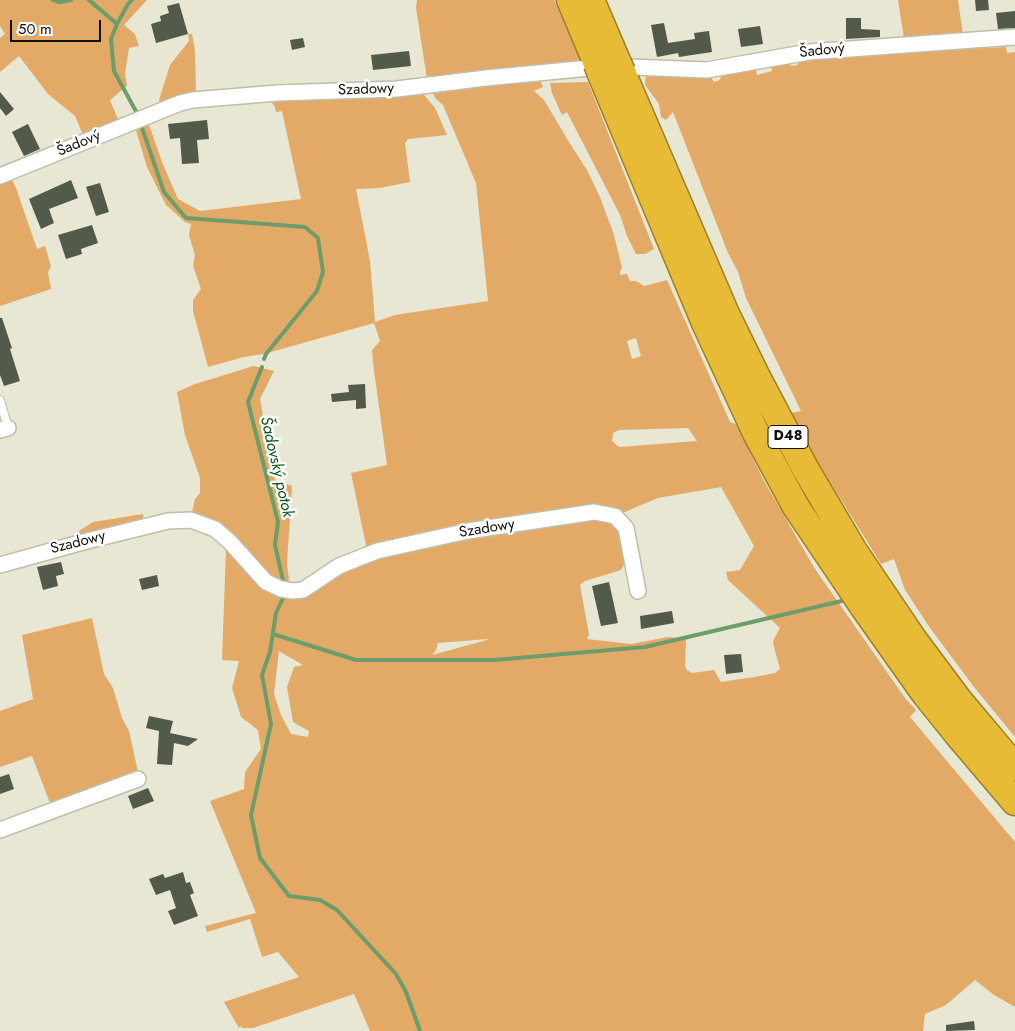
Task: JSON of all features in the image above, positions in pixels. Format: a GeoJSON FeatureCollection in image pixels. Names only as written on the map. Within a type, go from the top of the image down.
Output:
{"type":"FeatureCollection","features":[{"type":"Feature","properties":{"kind":"highway","name":"D48"},"geometry":{"type":"LineString","coordinates":[[570,0],[609,68],[726,314],[805,468],[854,551],[914,640],[958,699],[1015,767]]}},
{"type":"Feature","properties":{"kind":"highway","name":"D48"},"geometry":{"type":"LineString","coordinates":[[591,0],[609,68],[705,323],[756,433],[796,507],[862,605],[926,694],[1015,802]]}},
{"type":"Feature","properties":{"kind":"street","name":"Šadový"},"geometry":{"type":"LineString","coordinates":[[609,68],[707,70],[809,52],[1015,37]]}},
{"type":"Feature","properties":{"kind":"street","name":"Szadowy"},"geometry":{"type":"LineString","coordinates":[[139,120],[180,103],[194,100],[286,93],[397,89],[486,78],[609,68]]}},
{"type":"Feature","properties":{"kind":"street","name":"Šadový"},"geometry":{"type":"LineString","coordinates":[[5,173],[139,120]]}},
{"type":"Feature","properties":{"kind":"street","name":"Szadowy"},"geometry":{"type":"LineString","coordinates":[[0,564],[168,521],[191,520],[215,529],[230,542],[266,582],[285,590],[303,590],[339,566],[376,551],[468,531],[594,512],[615,516],[626,528],[638,591]]}},
{"type":"Feature","properties":{"kind":"street"},"geometry":{"type":"LineString","coordinates":[[0,830],[138,779]]}},
{"type":"Feature","properties":{"kind":"lane"},"geometry":{"type":"LineString","coordinates":[[0,400],[4,429]]}},
{"type":"Feature","properties":{"kind":"shaded area"},"geometry":{"type":"Polygon","coordinates":[[[0,0],[147,0],[124,25],[135,34],[139,46],[129,48],[125,73],[127,86],[110,100],[119,122],[83,135],[75,116],[48,94],[19,56],[0,72],[0,38],[5,34],[0,26],[0,0]]]}},
{"type":"Feature","properties":{"kind":"shaded area"},"geometry":{"type":"Polygon","coordinates":[[[417,0],[554,0],[581,62],[427,79],[416,8],[417,0]]]}},
{"type":"Feature","properties":{"kind":"shaded area"},"geometry":{"type":"Polygon","coordinates":[[[898,0],[958,0],[963,35],[904,39],[898,0]]]}},
{"type":"Feature","properties":{"kind":"shaded area"},"geometry":{"type":"Polygon","coordinates":[[[188,34],[192,34],[195,51],[196,94],[160,105],[159,100],[170,65],[189,41],[188,34]]]}},
{"type":"Feature","properties":{"kind":"shaded area"},"geometry":{"type":"Polygon","coordinates":[[[976,46],[986,48],[1006,47],[1007,53],[1015,52],[1015,737],[974,687],[930,628],[905,590],[894,559],[881,564],[817,461],[791,413],[801,411],[746,298],[738,272],[728,253],[673,112],[666,120],[661,117],[659,104],[645,85],[646,74],[710,75],[714,82],[720,80],[722,72],[755,66],[757,75],[772,71],[771,62],[789,59],[791,66],[798,65],[797,58],[976,46]]]}},
{"type":"Feature","properties":{"kind":"shaded area"},"geometry":{"type":"Polygon","coordinates":[[[539,77],[543,87],[534,91],[544,100],[587,170],[600,197],[614,235],[622,268],[620,275],[627,274],[630,281],[636,281],[644,286],[667,280],[730,422],[736,424],[764,481],[815,569],[905,698],[916,710],[910,717],[1015,842],[1015,1007],[994,995],[975,980],[946,1005],[925,1014],[923,1031],[370,1031],[354,994],[253,1028],[242,1028],[241,1026],[239,1028],[224,1002],[299,977],[278,952],[262,957],[250,919],[207,932],[205,926],[256,913],[210,801],[244,789],[245,772],[261,749],[258,730],[241,717],[232,688],[239,661],[222,660],[226,549],[224,531],[191,517],[195,499],[200,493],[200,478],[185,435],[177,392],[195,384],[254,366],[274,371],[260,399],[275,480],[292,486],[287,563],[291,597],[314,590],[350,567],[367,559],[411,548],[573,520],[596,517],[604,518],[614,523],[622,535],[625,563],[621,570],[585,581],[580,585],[589,635],[587,639],[631,644],[668,637],[686,639],[685,666],[687,670],[692,673],[714,670],[721,682],[775,673],[780,669],[773,643],[780,628],[728,580],[726,572],[740,570],[754,546],[721,487],[658,498],[620,514],[612,509],[599,508],[551,514],[466,528],[367,550],[351,473],[387,465],[373,363],[372,350],[380,341],[374,323],[264,354],[244,357],[208,367],[193,311],[193,300],[201,289],[193,266],[195,255],[189,235],[191,224],[185,222],[166,205],[147,167],[135,127],[148,122],[178,199],[200,211],[301,199],[282,111],[276,112],[272,103],[278,97],[394,94],[421,91],[435,108],[447,135],[408,139],[405,143],[410,182],[380,188],[356,189],[370,261],[375,322],[395,315],[488,301],[476,183],[443,105],[435,98],[431,89],[539,77]],[[636,338],[627,341],[632,359],[641,356],[636,338]],[[688,428],[619,430],[613,433],[612,441],[619,447],[697,441],[688,428]],[[488,639],[438,643],[432,655],[488,639]],[[279,651],[274,694],[281,715],[291,734],[308,737],[309,731],[293,722],[287,687],[294,667],[303,665],[279,651]]]}},
{"type":"Feature","properties":{"kind":"shaded area"},"geometry":{"type":"Polygon","coordinates":[[[588,82],[654,249],[645,254],[636,254],[620,215],[567,112],[562,115],[552,93],[550,83],[588,82]]]}},
{"type":"Feature","properties":{"kind":"shaded area"},"geometry":{"type":"Polygon","coordinates":[[[8,178],[12,180],[16,188],[37,249],[45,246],[51,266],[48,272],[51,289],[0,306],[0,182],[8,178]]]}},
{"type":"Feature","properties":{"kind":"shaded area"},"geometry":{"type":"Polygon","coordinates":[[[143,514],[144,521],[80,537],[79,531],[93,522],[143,514]]]}},
{"type":"Feature","properties":{"kind":"shaded area"},"geometry":{"type":"Polygon","coordinates":[[[92,618],[104,674],[113,688],[122,718],[129,731],[138,772],[101,783],[88,791],[68,799],[50,803],[32,756],[0,767],[0,711],[33,699],[22,635],[92,618]]]}},
{"type":"Feature","properties":{"kind":"building"},"geometry":{"type":"Polygon","coordinates":[[[975,0],[988,0],[989,10],[976,11],[975,0]]]}},
{"type":"Feature","properties":{"kind":"building"},"geometry":{"type":"Polygon","coordinates":[[[179,3],[188,34],[156,43],[151,24],[161,21],[160,16],[169,13],[167,6],[179,3]]]}},
{"type":"Feature","properties":{"kind":"building"},"geometry":{"type":"Polygon","coordinates":[[[1015,11],[1015,28],[998,29],[996,13],[1015,11]]]}},
{"type":"Feature","properties":{"kind":"building"},"geometry":{"type":"Polygon","coordinates":[[[846,18],[861,18],[861,29],[880,30],[880,37],[846,39],[846,18]]]}},
{"type":"Feature","properties":{"kind":"building"},"geometry":{"type":"Polygon","coordinates":[[[664,23],[668,43],[695,39],[694,33],[709,31],[712,52],[679,57],[678,53],[657,57],[651,25],[664,23]]]}},
{"type":"Feature","properties":{"kind":"building"},"geometry":{"type":"Polygon","coordinates":[[[760,26],[763,44],[741,47],[738,29],[760,26]]]}},
{"type":"Feature","properties":{"kind":"building"},"geometry":{"type":"Polygon","coordinates":[[[303,38],[305,47],[292,50],[290,40],[303,38]]]}},
{"type":"Feature","properties":{"kind":"building"},"geometry":{"type":"Polygon","coordinates":[[[409,51],[411,66],[373,70],[371,55],[409,51]]]}},
{"type":"Feature","properties":{"kind":"building"},"geometry":{"type":"Polygon","coordinates":[[[0,92],[14,109],[6,116],[0,108],[0,92]]]}},
{"type":"Feature","properties":{"kind":"building"},"geometry":{"type":"Polygon","coordinates":[[[207,120],[209,139],[197,140],[199,163],[182,164],[180,138],[170,139],[168,124],[207,120]]]}},
{"type":"Feature","properties":{"kind":"building"},"geometry":{"type":"Polygon","coordinates":[[[28,124],[40,149],[24,156],[12,132],[28,124]]]}},
{"type":"Feature","properties":{"kind":"building"},"geometry":{"type":"Polygon","coordinates":[[[71,180],[78,198],[49,209],[54,223],[41,229],[29,199],[71,180]]]}},
{"type":"Feature","properties":{"kind":"building"},"geometry":{"type":"Polygon","coordinates":[[[100,183],[109,212],[96,216],[86,187],[100,183]]]}},
{"type":"Feature","properties":{"kind":"building"},"geometry":{"type":"Polygon","coordinates":[[[92,225],[98,243],[81,249],[82,254],[66,259],[58,235],[92,225]]]}},
{"type":"Feature","properties":{"kind":"building"},"geometry":{"type":"Polygon","coordinates":[[[0,318],[2,318],[12,348],[10,349],[20,381],[4,386],[0,375],[0,318]]]}},
{"type":"Feature","properties":{"kind":"building"},"geometry":{"type":"Polygon","coordinates":[[[365,384],[366,408],[356,409],[356,400],[332,402],[331,394],[349,392],[348,385],[365,384]]]}},
{"type":"Feature","properties":{"kind":"building"},"geometry":{"type":"Polygon","coordinates":[[[61,562],[64,574],[56,576],[58,586],[43,590],[37,567],[61,562]]]}},
{"type":"Feature","properties":{"kind":"building"},"geometry":{"type":"Polygon","coordinates":[[[157,575],[159,586],[142,590],[139,579],[157,575]]]}},
{"type":"Feature","properties":{"kind":"building"},"geometry":{"type":"Polygon","coordinates":[[[609,582],[618,623],[601,626],[592,586],[609,582]]]}},
{"type":"Feature","properties":{"kind":"building"},"geometry":{"type":"Polygon","coordinates":[[[672,611],[674,623],[641,629],[640,616],[672,611]]]}},
{"type":"Feature","properties":{"kind":"building"},"geometry":{"type":"Polygon","coordinates":[[[741,654],[743,672],[726,674],[724,655],[741,654]]]}},
{"type":"Feature","properties":{"kind":"building"},"geometry":{"type":"Polygon","coordinates":[[[149,716],[173,721],[170,733],[198,739],[188,746],[174,743],[172,765],[157,764],[159,731],[146,728],[149,716]]]}},
{"type":"Feature","properties":{"kind":"building"},"geometry":{"type":"Polygon","coordinates":[[[9,774],[14,789],[0,794],[0,777],[9,774]]]}},
{"type":"Feature","properties":{"kind":"building"},"geometry":{"type":"Polygon","coordinates":[[[148,788],[154,801],[133,809],[128,796],[148,788]]]}},
{"type":"Feature","properties":{"kind":"building"},"geometry":{"type":"Polygon","coordinates":[[[183,872],[186,883],[190,882],[194,893],[190,895],[198,916],[174,925],[168,911],[176,908],[170,890],[156,895],[149,879],[163,874],[165,878],[183,872]]]}},
{"type":"Feature","properties":{"kind":"building"},"geometry":{"type":"Polygon","coordinates":[[[974,1021],[975,1030],[946,1031],[946,1025],[974,1021]]]}},
{"type":"Feature","properties":{"kind":"waterway","name":"Šadovský potok"},"geometry":{"type":"LineString","coordinates":[[53,0],[60,2],[71,0]]}},
{"type":"Feature","properties":{"kind":"waterway","name":"Šadovský potok"},"geometry":{"type":"LineString","coordinates":[[89,0],[117,24],[111,39],[114,71],[138,115]]}},
{"type":"Feature","properties":{"kind":"waterway"},"geometry":{"type":"LineString","coordinates":[[117,24],[132,0]]}},
{"type":"Feature","properties":{"kind":"waterway","name":"Šadovský potok"},"geometry":{"type":"LineString","coordinates":[[140,122],[164,192],[186,218],[305,227],[318,238],[323,272],[317,291],[264,359]]}},
{"type":"Feature","properties":{"kind":"waterway","name":"Šadovský potok"},"geometry":{"type":"LineString","coordinates":[[262,367],[248,402],[278,522],[275,545],[284,585]]}},
{"type":"Feature","properties":{"kind":"waterway","name":"Šadovský potok"},"geometry":{"type":"LineString","coordinates":[[285,594],[276,613],[270,652],[262,675],[271,724],[251,815],[260,858],[289,896],[320,900],[337,910],[396,974],[406,992],[420,1031]]}},
{"type":"Feature","properties":{"kind":"waterway"},"geometry":{"type":"LineString","coordinates":[[273,634],[356,660],[494,660],[645,647],[846,600]]}}]}
